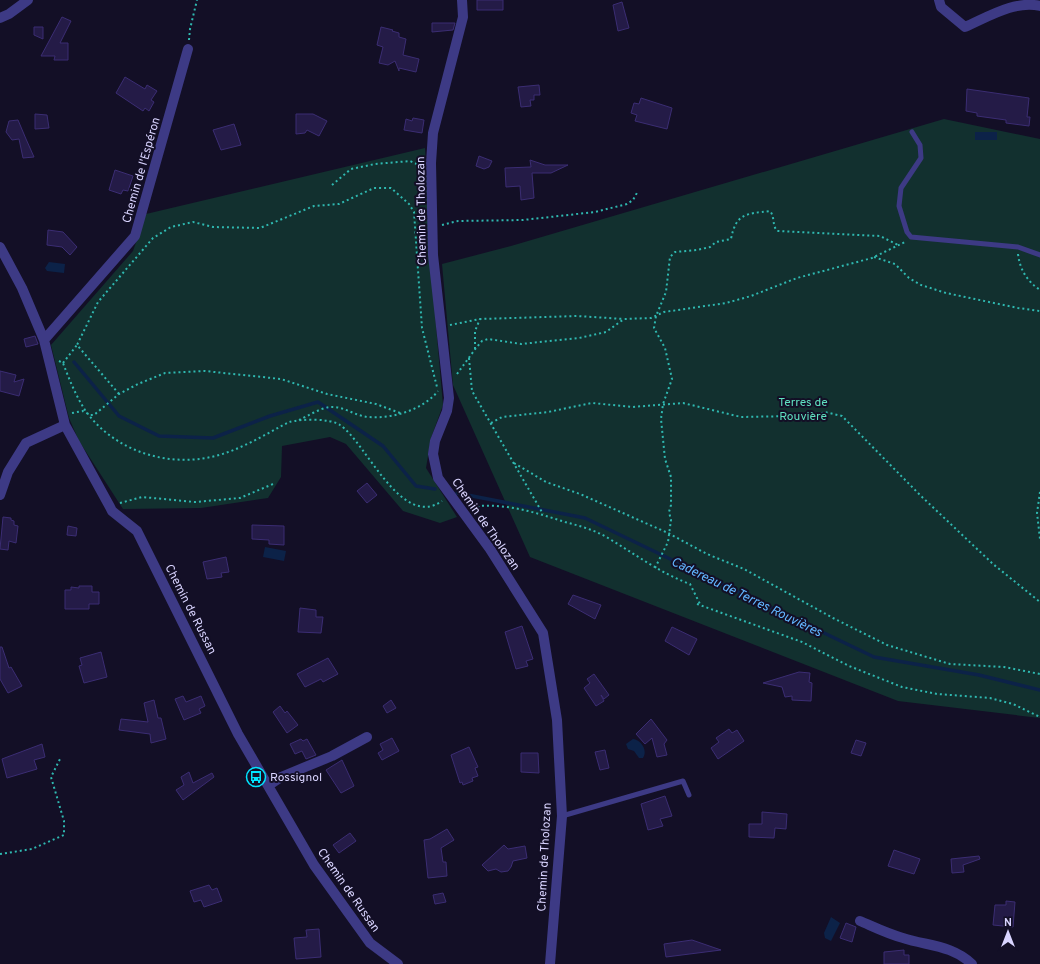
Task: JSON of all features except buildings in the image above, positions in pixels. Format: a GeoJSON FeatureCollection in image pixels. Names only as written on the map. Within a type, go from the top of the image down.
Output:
{"type":"FeatureCollection","features":[{"type":"Feature","properties":{"kind":"street"},"geometry":{"type":"LineString","coordinates":[[0,18],[9,14],[28,0]]}},
{"type":"Feature","properties":{"kind":"street","name":"Chemin de Tholozan"},"geometry":{"type":"LineString","coordinates":[[462,0],[463,17],[433,133],[431,172],[434,255],[449,398],[447,411],[435,440],[433,454],[438,478],[449,496],[490,549],[543,633],[557,720],[562,816],[550,964]]}},
{"type":"Feature","properties":{"kind":"street"},"geometry":{"type":"LineString","coordinates":[[939,0],[941,7],[965,27],[1008,8],[1034,3]]}},
{"type":"Feature","properties":{"kind":"street","name":"Chemin de l'Espéron"},"geometry":{"type":"LineString","coordinates":[[44,340],[135,236],[188,50]]}},
{"type":"Feature","properties":{"kind":"street","name":"Chemin de Russan"},"geometry":{"type":"LineString","coordinates":[[0,247],[22,288],[44,340],[64,420],[112,511],[137,531],[238,734],[269,785],[314,865],[370,943],[398,964]]}},
{"type":"Feature","properties":{"kind":"street"},"geometry":{"type":"LineString","coordinates":[[0,495],[8,472],[26,443],[64,420]]}},
{"type":"Feature","properties":{"kind":"street"},"geometry":{"type":"LineString","coordinates":[[269,785],[281,777],[332,756],[367,737]]}},
{"type":"Feature","properties":{"kind":"street"},"geometry":{"type":"LineString","coordinates":[[860,921],[905,939],[945,947],[963,956],[972,964]]}},
{"type":"Feature","properties":{"kind":"lane"},"geometry":{"type":"LineString","coordinates":[[912,132],[920,145],[921,158],[901,188],[898,206],[907,232],[914,238],[1018,247],[1040,255]]}},
{"type":"Feature","properties":{"kind":"lane"},"geometry":{"type":"LineString","coordinates":[[562,816],[682,781],[689,796]]}},
{"type":"Feature","properties":{"kind":"path"},"geometry":{"type":"LineString","coordinates":[[188,50],[190,29],[197,0]]}},
{"type":"Feature","properties":{"kind":"path"},"geometry":{"type":"LineString","coordinates":[[332,185],[351,169],[375,164],[410,161],[431,172]]}},
{"type":"Feature","properties":{"kind":"path"},"geometry":{"type":"LineString","coordinates":[[63,363],[76,345],[98,302],[153,238],[171,227],[193,222],[213,227],[260,228],[314,206],[339,204],[374,188],[391,188],[409,204],[414,212],[422,328],[433,377],[438,391]]}},
{"type":"Feature","properties":{"kind":"path"},"geometry":{"type":"LineString","coordinates":[[433,226],[458,222],[523,220],[595,212],[627,204],[633,200],[638,191]]}},
{"type":"Feature","properties":{"kind":"path"},"geometry":{"type":"LineString","coordinates":[[655,568],[668,542],[670,520],[669,512],[671,505],[671,477],[665,459],[662,434],[664,404],[672,379],[664,348],[654,328],[656,316],[666,292],[670,257],[675,252],[698,250],[710,247],[716,242],[731,239],[736,222],[746,214],[770,211],[772,214],[774,228],[777,230],[880,236],[898,245]]}},
{"type":"Feature","properties":{"kind":"path"},"geometry":{"type":"LineString","coordinates":[[441,327],[480,319],[577,316],[624,319],[651,318],[664,312],[726,303],[751,296],[797,278],[874,257],[914,238]]}},
{"type":"Feature","properties":{"kind":"path"},"geometry":{"type":"LineString","coordinates":[[1018,247],[1020,266],[1026,277],[1040,290]]}},
{"type":"Feature","properties":{"kind":"path"},"geometry":{"type":"LineString","coordinates":[[874,257],[895,264],[909,278],[921,285],[953,294],[1040,311]]}},
{"type":"Feature","properties":{"kind":"path"},"geometry":{"type":"LineString","coordinates":[[475,348],[475,331],[480,319]]}},
{"type":"Feature","properties":{"kind":"path"},"geometry":{"type":"LineString","coordinates":[[64,420],[84,411],[103,429],[126,446],[142,454],[165,459],[188,460],[212,457],[227,452],[289,422],[299,420],[331,407],[343,408],[368,417],[411,411],[431,399],[438,391],[442,390],[482,341],[488,339],[521,344],[579,338],[606,332],[624,319]]}},
{"type":"Feature","properties":{"kind":"path"},"geometry":{"type":"LineString","coordinates":[[76,345],[118,394]]}},
{"type":"Feature","properties":{"kind":"path"},"geometry":{"type":"LineString","coordinates":[[48,354],[63,363],[82,403],[90,416]]}},
{"type":"Feature","properties":{"kind":"path"},"geometry":{"type":"LineString","coordinates":[[469,358],[472,391],[544,515]]}},
{"type":"Feature","properties":{"kind":"path"},"geometry":{"type":"LineString","coordinates":[[90,416],[94,415],[118,394],[166,373],[205,371],[281,379],[327,394],[376,404],[400,413]]}},
{"type":"Feature","properties":{"kind":"path"},"geometry":{"type":"LineString","coordinates":[[491,423],[502,418],[518,414],[548,412],[592,404],[632,407],[683,403],[741,417],[817,415],[825,412],[842,416],[921,496],[993,564],[1040,602]]}},
{"type":"Feature","properties":{"kind":"path"},"geometry":{"type":"LineString","coordinates":[[299,420],[339,424],[350,433],[382,477],[405,499],[418,506],[432,506],[449,496]]}},
{"type":"Feature","properties":{"kind":"path"},"geometry":{"type":"LineString","coordinates":[[514,463],[546,482],[580,494],[668,533],[707,554],[744,569],[833,618],[887,645],[950,664],[1004,667],[1040,674]]}},
{"type":"Feature","properties":{"kind":"path"},"geometry":{"type":"LineString","coordinates":[[110,507],[142,497],[195,502],[240,498],[273,484]]}},
{"type":"Feature","properties":{"kind":"path"},"geometry":{"type":"LineString","coordinates":[[1040,492],[1037,513],[1040,539]]}},
{"type":"Feature","properties":{"kind":"path"},"geometry":{"type":"LineString","coordinates":[[466,518],[479,506],[490,505],[527,509],[585,528],[607,537],[655,568],[690,584],[695,590],[701,606]]}},
{"type":"Feature","properties":{"kind":"path"},"geometry":{"type":"LineString","coordinates":[[697,604],[802,642],[849,666],[902,687],[937,694],[990,698],[1013,704],[1040,717]]}},
{"type":"Feature","properties":{"kind":"path"},"geometry":{"type":"LineString","coordinates":[[0,854],[32,849],[64,835],[64,822],[51,777],[60,759]]}},
{"type":"Feature","properties":{"kind":"green space","name":"Terres de Rouvière"},"geometry":{"type":"Polygon","coordinates":[[[944,119],[1040,139],[1040,718],[898,701],[530,557],[453,385],[442,264],[511,246],[944,119]]]}},
{"type":"Feature","properties":{"kind":"green space"},"geometry":{"type":"Polygon","coordinates":[[[425,148],[436,326],[443,405],[431,438],[426,468],[457,517],[440,523],[403,511],[346,444],[330,437],[282,446],[281,477],[268,498],[201,508],[123,509],[79,441],[69,418],[51,345],[133,251],[146,214],[425,148]]]}},
{"type":"Feature","properties":{"kind":"water"},"geometry":{"type":"Polygon","coordinates":[[[975,132],[997,132],[997,140],[975,140],[975,132]]]}},
{"type":"Feature","properties":{"kind":"water"},"geometry":{"type":"Polygon","coordinates":[[[49,262],[65,264],[64,273],[47,271],[45,268],[49,262]]]}},
{"type":"Feature","properties":{"kind":"water"},"geometry":{"type":"Polygon","coordinates":[[[265,547],[286,551],[284,561],[263,557],[265,547]]]}},
{"type":"Feature","properties":{"kind":"water"},"geometry":{"type":"Polygon","coordinates":[[[633,739],[639,741],[643,746],[645,752],[643,758],[639,758],[634,751],[628,749],[626,744],[633,739]]]}},
{"type":"Feature","properties":{"kind":"water"},"geometry":{"type":"Polygon","coordinates":[[[831,917],[840,923],[831,941],[825,938],[824,933],[831,917]]]}},
{"type":"Feature","properties":{"kind":"waterway","name":"Cadereau de Terres Rouvières"},"geometry":{"type":"LineString","coordinates":[[74,362],[119,416],[159,436],[213,438],[270,416],[318,402],[383,446],[416,486],[435,489]]}},
{"type":"Feature","properties":{"kind":"waterway","name":"Cadereau de Terres Rouvières"},"geometry":{"type":"LineString","coordinates":[[457,493],[585,518],[874,657],[979,675],[1040,690]]}},
{"type":"Feature","properties":{"kind":"place","name":"Rossignol"},"geometry":{"type":"Point","coordinates":[256,777]}}]}
